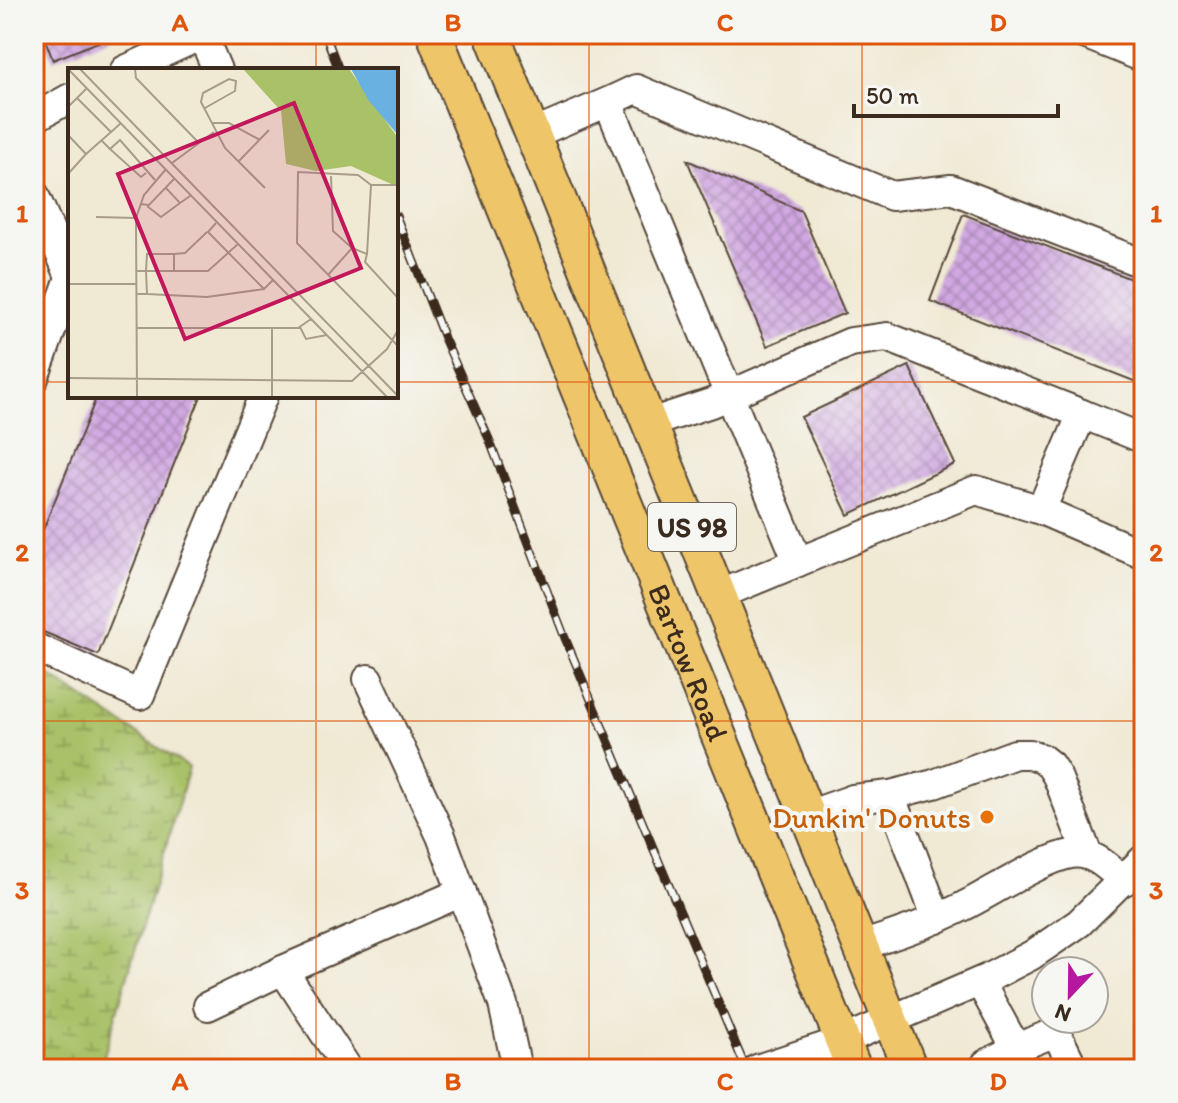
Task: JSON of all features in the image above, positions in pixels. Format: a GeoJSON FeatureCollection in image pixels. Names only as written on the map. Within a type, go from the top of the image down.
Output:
{"type":"FeatureCollection","features":[{"type":"Feature","properties":{"kind":"main road","name":"Bartow Road"},"geometry":{"type":"LineString","coordinates":[[434,34],[848,1055]]}},
{"type":"Feature","properties":{"kind":"main road","name":"Bartow Road"},"geometry":{"type":"LineString","coordinates":[[492,34],[910,1069]]}},
{"type":"Feature","properties":{"kind":"main road"},"geometry":{"type":"LineString","coordinates":[[600,443],[650,423]]}},
{"type":"Feature","properties":{"kind":"street"},"geometry":{"type":"LineString","coordinates":[[129,68],[202,34],[216,68]]}},
{"type":"Feature","properties":{"kind":"street"},"geometry":{"type":"LineString","coordinates":[[1084,34],[1144,58]]}},
{"type":"Feature","properties":{"kind":"street"},"geometry":{"type":"LineString","coordinates":[[533,134],[636,89],[892,196],[951,189],[1144,264]]}},
{"type":"Feature","properties":{"kind":"street"},"geometry":{"type":"LineString","coordinates":[[34,118],[68,99]]}},
{"type":"Feature","properties":{"kind":"street"},"geometry":{"type":"LineString","coordinates":[[608,102],[798,562]]}},
{"type":"Feature","properties":{"kind":"street"},"geometry":{"type":"LineString","coordinates":[[34,194],[68,272]]}},
{"type":"Feature","properties":{"kind":"street"},"geometry":{"type":"LineString","coordinates":[[34,378],[68,283]]}},
{"type":"Feature","properties":{"kind":"street"},"geometry":{"type":"LineString","coordinates":[[650,423],[729,395],[851,342],[887,337],[1144,439]]}},
{"type":"Feature","properties":{"kind":"street"},"geometry":{"type":"LineString","coordinates":[[34,647],[140,695],[262,398]]}},
{"type":"Feature","properties":{"kind":"street"},"geometry":{"type":"LineString","coordinates":[[1041,510],[1082,414]]}},
{"type":"Feature","properties":{"kind":"street"},"geometry":{"type":"LineString","coordinates":[[719,595],[976,490],[1041,510],[1144,555]]}},
{"type":"Feature","properties":{"kind":"street"},"geometry":{"type":"LineString","coordinates":[[368,679],[441,836],[503,1004],[517,1069]]}},
{"type":"Feature","properties":{"kind":"street"},"geometry":{"type":"LineString","coordinates":[[808,815],[853,799],[890,795],[934,784],[1015,754],[1030,754],[1050,765],[1057,776],[1088,855]]}},
{"type":"Feature","properties":{"kind":"street"},"geometry":{"type":"LineString","coordinates":[[890,795],[937,919]]}},
{"type":"Feature","properties":{"kind":"street"},"geometry":{"type":"LineString","coordinates":[[860,946],[937,919],[1071,853],[1088,855],[1102,862],[1124,881]]}},
{"type":"Feature","properties":{"kind":"street"},"geometry":{"type":"LineString","coordinates":[[757,1069],[848,1055],[890,1021],[980,982],[1032,955],[1079,923],[1144,859]]}},
{"type":"Feature","properties":{"kind":"street"},"geometry":{"type":"LineString","coordinates":[[208,1006],[462,892]]}},
{"type":"Feature","properties":{"kind":"street"},"geometry":{"type":"LineString","coordinates":[[283,970],[348,1069]]}},
{"type":"Feature","properties":{"kind":"street"},"geometry":{"type":"LineString","coordinates":[[980,982],[1016,1048]]}},
{"type":"Feature","properties":{"kind":"street"},"geometry":{"type":"LineString","coordinates":[[988,1069],[986,1064],[1056,1032],[1074,1069]]}},
{"type":"Feature","properties":{"kind":"green space"},"geometry":{"type":"Polygon","coordinates":[[[34,665],[189,768],[100,1069],[34,1069],[34,665]]]}},
{"type":"Feature","properties":{"kind":"building"},"geometry":{"type":"Polygon","coordinates":[[[43,34],[115,34],[116,35],[53,60],[43,34]]]}},
{"type":"Feature","properties":{"kind":"building"},"geometry":{"type":"Polygon","coordinates":[[[687,160],[801,211],[845,313],[767,346],[687,160]]]}},
{"type":"Feature","properties":{"kind":"building"},"geometry":{"type":"Polygon","coordinates":[[[963,214],[1144,284],[1144,385],[930,301],[963,214]]]}},
{"type":"Feature","properties":{"kind":"building"},"geometry":{"type":"Polygon","coordinates":[[[909,366],[955,464],[848,515],[801,417],[909,366]]]}},
{"type":"Feature","properties":{"kind":"building"},"geometry":{"type":"Polygon","coordinates":[[[96,398],[200,398],[98,655],[34,628],[34,552],[96,398]]]}},
{"type":"Feature","properties":{"kind":"railway"},"geometry":{"type":"LineString","coordinates":[[325,34],[338,68]]}},
{"type":"Feature","properties":{"kind":"railway"},"geometry":{"type":"LineString","coordinates":[[398,221],[444,338],[489,439],[565,638],[746,1069]]}},
{"type":"Feature","properties":{"kind":"place","name":"Dunkin' Donuts"},"geometry":{"type":"Point","coordinates":[987,817]}}]}
